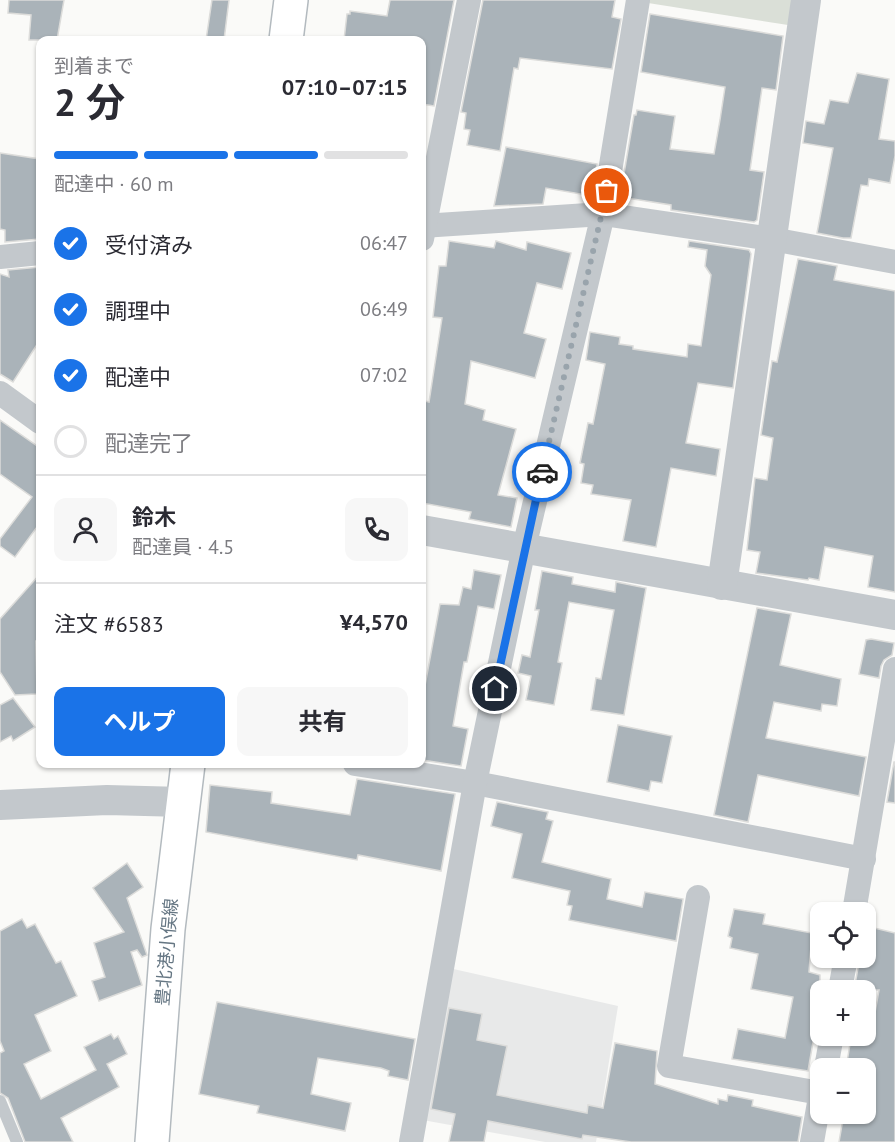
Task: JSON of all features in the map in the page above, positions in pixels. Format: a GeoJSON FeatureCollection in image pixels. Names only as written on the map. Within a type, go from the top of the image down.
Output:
{"type":"FeatureCollection","features":[{"type":"Feature","properties":{"kind":"main road"},"geometry":{"type":"LineString","coordinates":[[286,36],[291,0]]}},
{"type":"Feature","properties":{"kind":"main road","name":"豊北港小俣線"},"geometry":{"type":"LineString","coordinates":[[153,1142],[168,929],[187,768]]}},
{"type":"Feature","properties":{"kind":"street"},"geometry":{"type":"LineString","coordinates":[[426,210],[469,0]]}},
{"type":"Feature","properties":{"kind":"street"},"geometry":{"type":"LineString","coordinates":[[411,1142],[475,783],[524,548],[603,214],[638,0]]}},
{"type":"Feature","properties":{"kind":"street"},"geometry":{"type":"LineString","coordinates":[[722,585],[806,0]]}},
{"type":"Feature","properties":{"kind":"street"},"geometry":{"type":"LineString","coordinates":[[426,230],[603,214],[772,239],[895,262]]}},
{"type":"Feature","properties":{"kind":"street"},"geometry":{"type":"LineString","coordinates":[[0,257],[36,253]]}},
{"type":"Feature","properties":{"kind":"street"},"geometry":{"type":"LineString","coordinates":[[0,393],[36,419]]}},
{"type":"Feature","properties":{"kind":"street"},"geometry":{"type":"LineString","coordinates":[[426,531],[895,615]]}},
{"type":"Feature","properties":{"kind":"street"},"geometry":{"type":"LineString","coordinates":[[856,902],[895,669]]}},
{"type":"Feature","properties":{"kind":"street"},"geometry":{"type":"LineString","coordinates":[[380,768],[475,783],[864,859]]}},
{"type":"Feature","properties":{"kind":"street"},"geometry":{"type":"LineString","coordinates":[[0,805],[108,801],[183,802]]}},
{"type":"Feature","properties":{"kind":"street"},"geometry":{"type":"LineString","coordinates":[[698,897],[669,1066],[810,1093]]}},
{"type":"Feature","properties":{"kind":"street"},"geometry":{"type":"LineString","coordinates":[[812,1142],[815,1124]]}},
{"type":"Feature","properties":{"kind":"lane"},"geometry":{"type":"LineString","coordinates":[[0,1101],[17,1142]]}},
{"type":"Feature","properties":{"kind":"shaded area"},"geometry":{"type":"Polygon","coordinates":[[[649,0],[792,0],[788,25],[648,3],[649,0]]]}},
{"type":"Feature","properties":{"kind":"shaded area"},"geometry":{"type":"Polygon","coordinates":[[[449,968],[618,1006],[596,1142],[545,1142],[417,1119],[449,968]]]}},
{"type":"Feature","properties":{"kind":"building"},"geometry":{"type":"Polygon","coordinates":[[[9,0],[64,0],[58,36],[36,36],[36,40],[29,40],[31,15],[8,13],[9,0]]]}},
{"type":"Feature","properties":{"kind":"building"},"geometry":{"type":"Polygon","coordinates":[[[212,0],[229,0],[224,36],[207,36],[212,0]]]}},
{"type":"Feature","properties":{"kind":"building"},"geometry":{"type":"Polygon","coordinates":[[[390,0],[454,0],[434,106],[426,105],[426,36],[344,36],[347,14],[350,14],[350,11],[387,16],[390,0]]]}},
{"type":"Feature","properties":{"kind":"building"},"geometry":{"type":"Polygon","coordinates":[[[483,0],[615,0],[612,17],[621,19],[612,69],[520,58],[518,69],[514,68],[500,151],[467,145],[470,130],[464,129],[466,113],[461,112],[483,0]]]}},
{"type":"Feature","properties":{"kind":"building"},"geometry":{"type":"Polygon","coordinates":[[[650,14],[783,36],[776,90],[762,88],[750,170],[764,172],[757,220],[754,222],[671,210],[671,205],[620,197],[634,115],[637,110],[675,116],[670,149],[714,154],[720,120],[725,87],[641,72],[650,14]]]}},
{"type":"Feature","properties":{"kind":"building"},"geometry":{"type":"Polygon","coordinates":[[[857,73],[889,79],[879,139],[895,141],[895,156],[890,183],[869,179],[868,186],[861,185],[851,238],[843,238],[817,233],[833,148],[803,143],[806,121],[824,124],[830,100],[848,103],[857,73]]]}},
{"type":"Feature","properties":{"kind":"building"},"geometry":{"type":"Polygon","coordinates":[[[506,147],[597,164],[592,196],[546,188],[543,204],[494,206],[506,147]]]}},
{"type":"Feature","properties":{"kind":"building"},"geometry":{"type":"Polygon","coordinates":[[[0,153],[36,158],[36,239],[5,242],[5,230],[0,229],[0,153]]]}},
{"type":"Feature","properties":{"kind":"building"},"geometry":{"type":"Polygon","coordinates":[[[449,241],[494,248],[496,241],[526,250],[527,242],[571,253],[562,289],[537,283],[524,333],[546,339],[535,378],[471,361],[465,404],[485,410],[483,420],[516,429],[498,495],[517,498],[511,527],[469,519],[471,512],[426,504],[426,401],[429,402],[442,318],[433,317],[439,266],[446,266],[449,241]]]}},
{"type":"Feature","properties":{"kind":"building"},"geometry":{"type":"Polygon","coordinates":[[[689,241],[749,250],[751,254],[733,388],[698,383],[686,443],[720,449],[716,476],[671,468],[656,547],[623,541],[631,500],[591,494],[593,485],[581,483],[584,464],[580,463],[588,423],[593,424],[605,364],[586,360],[590,332],[620,337],[619,344],[633,346],[633,349],[687,357],[688,344],[701,346],[711,275],[705,266],[707,250],[688,247],[689,241]]]}},
{"type":"Feature","properties":{"kind":"building"},"geometry":{"type":"Polygon","coordinates":[[[798,259],[837,266],[834,280],[895,291],[895,592],[868,587],[873,556],[825,547],[819,580],[809,578],[808,580],[756,573],[760,552],[747,550],[755,478],[767,480],[773,438],[761,435],[772,361],[777,362],[798,259]]]}},
{"type":"Feature","properties":{"kind":"building"},"geometry":{"type":"Polygon","coordinates":[[[36,267],[36,346],[13,382],[0,374],[0,274],[9,277],[8,270],[36,267]]]}},
{"type":"Feature","properties":{"kind":"building"},"geometry":{"type":"Polygon","coordinates":[[[0,420],[36,445],[36,528],[15,557],[0,546],[0,539],[32,497],[0,474],[0,420]]]}},
{"type":"Feature","properties":{"kind":"building"},"geometry":{"type":"Polygon","coordinates":[[[474,570],[501,575],[494,609],[478,606],[467,662],[464,662],[453,726],[468,729],[461,766],[426,761],[426,680],[440,604],[459,605],[463,587],[471,589],[474,570]]]}},
{"type":"Feature","properties":{"kind":"building"},"geometry":{"type":"Polygon","coordinates":[[[542,571],[573,577],[572,584],[615,592],[616,582],[646,588],[624,715],[591,710],[596,678],[601,679],[614,610],[569,602],[558,662],[562,663],[554,705],[526,700],[531,676],[518,673],[522,655],[530,657],[539,610],[535,610],[542,571]]]}},
{"type":"Feature","properties":{"kind":"building"},"geometry":{"type":"Polygon","coordinates":[[[36,578],[36,694],[15,695],[0,672],[0,619],[36,578]]]}},
{"type":"Feature","properties":{"kind":"building"},"geometry":{"type":"Polygon","coordinates":[[[757,608],[791,614],[780,665],[841,679],[837,706],[822,704],[821,711],[774,702],[766,738],[866,757],[859,796],[758,775],[748,822],[714,815],[757,608]]]}},
{"type":"Feature","properties":{"kind":"building"},"geometry":{"type":"Polygon","coordinates":[[[866,640],[894,643],[892,655],[884,660],[881,666],[879,678],[859,674],[866,640]]]}},
{"type":"Feature","properties":{"kind":"building"},"geometry":{"type":"Polygon","coordinates":[[[13,698],[35,727],[13,741],[11,736],[0,742],[0,705],[13,698]]]}},
{"type":"Feature","properties":{"kind":"building"},"geometry":{"type":"Polygon","coordinates":[[[618,725],[672,736],[662,783],[651,781],[649,791],[607,782],[618,725]]]}},
{"type":"Feature","properties":{"kind":"building"},"geometry":{"type":"Polygon","coordinates":[[[895,762],[895,803],[887,802],[895,762]]]}},
{"type":"Feature","properties":{"kind":"building"},"geometry":{"type":"Polygon","coordinates":[[[357,779],[455,794],[441,871],[358,855],[357,860],[206,832],[210,785],[272,792],[271,803],[350,815],[357,779]]]}},
{"type":"Feature","properties":{"kind":"building"},"geometry":{"type":"Polygon","coordinates":[[[497,802],[548,812],[546,819],[553,821],[542,862],[611,879],[607,899],[642,907],[645,892],[683,899],[676,941],[569,920],[572,906],[567,905],[570,891],[512,878],[522,834],[491,826],[497,802]]]}},
{"type":"Feature","properties":{"kind":"building"},"geometry":{"type":"Polygon","coordinates":[[[127,863],[143,887],[127,898],[147,955],[142,957],[137,950],[131,952],[142,985],[99,1001],[92,981],[105,977],[94,943],[124,932],[93,888],[127,863]]]}},
{"type":"Feature","properties":{"kind":"building"},"geometry":{"type":"Polygon","coordinates":[[[734,909],[765,914],[763,924],[810,933],[809,972],[820,975],[820,980],[810,980],[810,1046],[812,1046],[808,1071],[732,1059],[738,1029],[785,1038],[793,997],[751,989],[758,954],[730,948],[732,938],[728,936],[734,909]]]}},
{"type":"Feature","properties":{"kind":"building"},"geometry":{"type":"Polygon","coordinates":[[[22,919],[27,928],[35,924],[56,963],[61,961],[77,996],[35,1015],[51,1051],[24,1064],[41,1099],[96,1070],[84,1047],[111,1034],[114,1039],[118,1036],[127,1054],[107,1064],[119,1087],[61,1118],[73,1142],[25,1142],[8,1098],[0,1093],[0,1053],[4,1051],[0,1041],[0,931],[22,919]]]}},
{"type":"Feature","properties":{"kind":"building"},"geometry":{"type":"Polygon","coordinates":[[[876,928],[895,933],[895,1142],[839,1142],[842,1124],[876,1124],[876,1058],[848,1058],[850,1046],[876,1046],[876,1007],[879,990],[876,990],[876,980],[856,980],[858,968],[876,968],[876,928]]]}},
{"type":"Feature","properties":{"kind":"building"},"geometry":{"type":"Polygon","coordinates":[[[217,1002],[415,1039],[408,1080],[388,1076],[389,1071],[381,1068],[318,1058],[311,1094],[351,1103],[345,1131],[257,1113],[259,1106],[199,1094],[217,1002]]]}},
{"type":"Feature","properties":{"kind":"building"},"geometry":{"type":"Polygon","coordinates":[[[449,1008],[482,1014],[477,1040],[507,1046],[497,1095],[587,1113],[588,1105],[603,1108],[615,1043],[657,1051],[655,1084],[718,1104],[718,1099],[727,1101],[728,1095],[753,1100],[752,1106],[802,1117],[798,1142],[631,1142],[583,1135],[582,1139],[488,1121],[484,1142],[449,1142],[455,1114],[431,1109],[449,1008]]]}},
{"type":"Feature","properties":{"kind":"way so far"},"geometry":{"type":"LineString","coordinates":[[542,472],[607,191]]}},
{"type":"Feature","properties":{"kind":"route"},"geometry":{"type":"LineString","coordinates":[[495,689],[542,472]]}}]}
